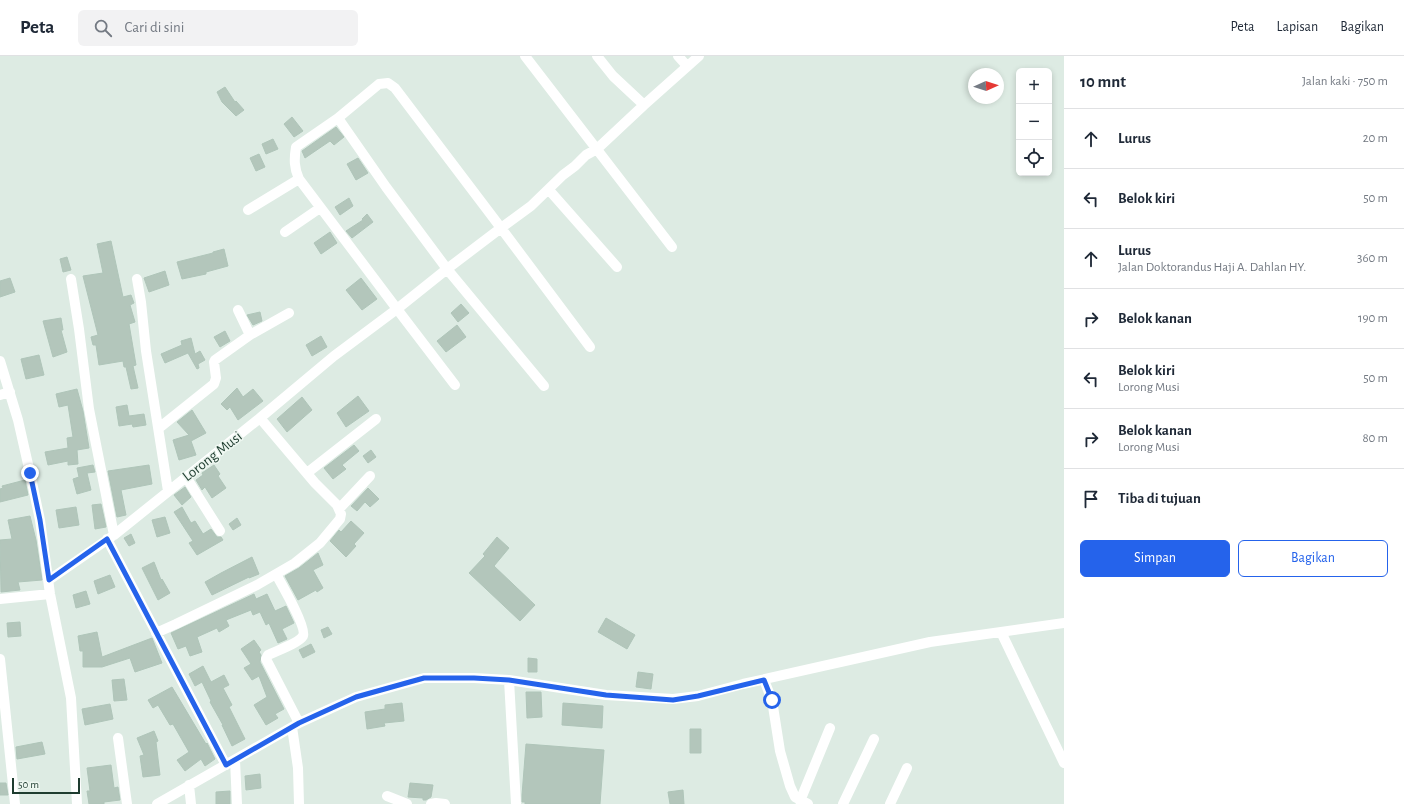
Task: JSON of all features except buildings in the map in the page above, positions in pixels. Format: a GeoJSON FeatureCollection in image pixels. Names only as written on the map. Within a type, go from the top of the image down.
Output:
{"type":"FeatureCollection","features":[{"type":"Feature","properties":{"kind":"street"},"geometry":{"type":"LineString","coordinates":[[525,56],[672,247]]}},
{"type":"Feature","properties":{"kind":"street"},"geometry":{"type":"LineString","coordinates":[[597,56],[613,76],[644,105]]}},
{"type":"Feature","properties":{"kind":"street"},"geometry":{"type":"LineString","coordinates":[[678,56],[687,66]]}},
{"type":"Feature","properties":{"kind":"street","name":"Lorong Musi"},"geometry":{"type":"LineString","coordinates":[[49,580],[111,537],[260,418],[334,356],[397,310],[447,269],[531,206],[586,155],[597,149],[699,56]]}},
{"type":"Feature","properties":{"kind":"street"},"geometry":{"type":"LineString","coordinates":[[455,385],[299,180],[295,170],[294,156],[296,147],[338,118],[379,84],[388,83],[394,88],[590,347]]}},
{"type":"Feature","properties":{"kind":"street"},"geometry":{"type":"LineString","coordinates":[[338,118],[386,187],[447,269],[544,386]]}},
{"type":"Feature","properties":{"kind":"street"},"geometry":{"type":"LineString","coordinates":[[248,210],[299,180]]}},
{"type":"Feature","properties":{"kind":"street"},"geometry":{"type":"LineString","coordinates":[[549,190],[617,267]]}},
{"type":"Feature","properties":{"kind":"street"},"geometry":{"type":"LineString","coordinates":[[285,232],[320,208]]}},
{"type":"Feature","properties":{"kind":"street"},"geometry":{"type":"LineString","coordinates":[[71,279],[89,408],[111,537],[156,633],[230,763],[237,804]]}},
{"type":"Feature","properties":{"kind":"street"},"geometry":{"type":"LineString","coordinates":[[137,279],[146,351],[168,491]]}},
{"type":"Feature","properties":{"kind":"street"},"geometry":{"type":"LineString","coordinates":[[238,310],[250,335]]}},
{"type":"Feature","properties":{"kind":"street"},"geometry":{"type":"LineString","coordinates":[[159,428],[214,384],[216,378],[215,360],[250,335],[289,313]]}},
{"type":"Feature","properties":{"kind":"street"},"geometry":{"type":"LineString","coordinates":[[0,361],[5,394],[18,420],[40,520],[50,594],[71,698],[77,804]]}},
{"type":"Feature","properties":{"kind":"street"},"geometry":{"type":"LineString","coordinates":[[156,633],[256,585],[295,563],[320,543],[340,519],[341,514],[339,509],[260,418]]}},
{"type":"Feature","properties":{"kind":"street"},"geometry":{"type":"LineString","coordinates":[[307,473],[376,419]]}},
{"type":"Feature","properties":{"kind":"street"},"geometry":{"type":"LineString","coordinates":[[339,509],[370,476]]}},
{"type":"Feature","properties":{"kind":"street"},"geometry":{"type":"LineString","coordinates":[[186,477],[220,531]]}},
{"type":"Feature","properties":{"kind":"street"},"geometry":{"type":"LineString","coordinates":[[276,574],[304,630],[302,637],[287,647],[268,655],[266,659],[296,725],[299,804]]}},
{"type":"Feature","properties":{"kind":"street"},"geometry":{"type":"LineString","coordinates":[[0,599],[50,594]]}},
{"type":"Feature","properties":{"kind":"street"},"geometry":{"type":"LineString","coordinates":[[157,804],[296,725],[356,697],[424,678],[509,680],[606,695],[673,700],[698,696],[743,684],[930,642],[1064,623]]}},
{"type":"Feature","properties":{"kind":"street"},"geometry":{"type":"LineString","coordinates":[[1001,632],[1064,762]]}},
{"type":"Feature","properties":{"kind":"street"},"geometry":{"type":"LineString","coordinates":[[0,659],[3,715],[15,804]]}},
{"type":"Feature","properties":{"kind":"street"},"geometry":{"type":"LineString","coordinates":[[509,680],[516,804]]}},
{"type":"Feature","properties":{"kind":"street"},"geometry":{"type":"LineString","coordinates":[[764,680],[772,700],[780,751],[790,786],[795,797],[804,802],[830,728]]}},
{"type":"Feature","properties":{"kind":"street"},"geometry":{"type":"LineString","coordinates":[[118,738],[126,804]]}},
{"type":"Feature","properties":{"kind":"street"},"geometry":{"type":"LineString","coordinates":[[843,804],[874,739]]}},
{"type":"Feature","properties":{"kind":"street"},"geometry":{"type":"LineString","coordinates":[[890,804],[907,768]]}},
{"type":"Feature","properties":{"kind":"street"},"geometry":{"type":"LineString","coordinates":[[189,785],[191,804]]}},
{"type":"Feature","properties":{"kind":"street"},"geometry":{"type":"LineString","coordinates":[[387,796],[407,804]]}},
{"type":"Feature","properties":{"kind":"street"},"geometry":{"type":"LineString","coordinates":[[431,804],[445,804]]}},
{"type":"Feature","properties":{"kind":"route"},"geometry":{"type":"LineString","coordinates":[[30,473],[40,520],[49,580],[107,539],[186,692],[226,765],[299,723],[356,697],[424,678],[509,680],[606,695],[673,700],[698,696],[764,680],[772,700]]}}]}
